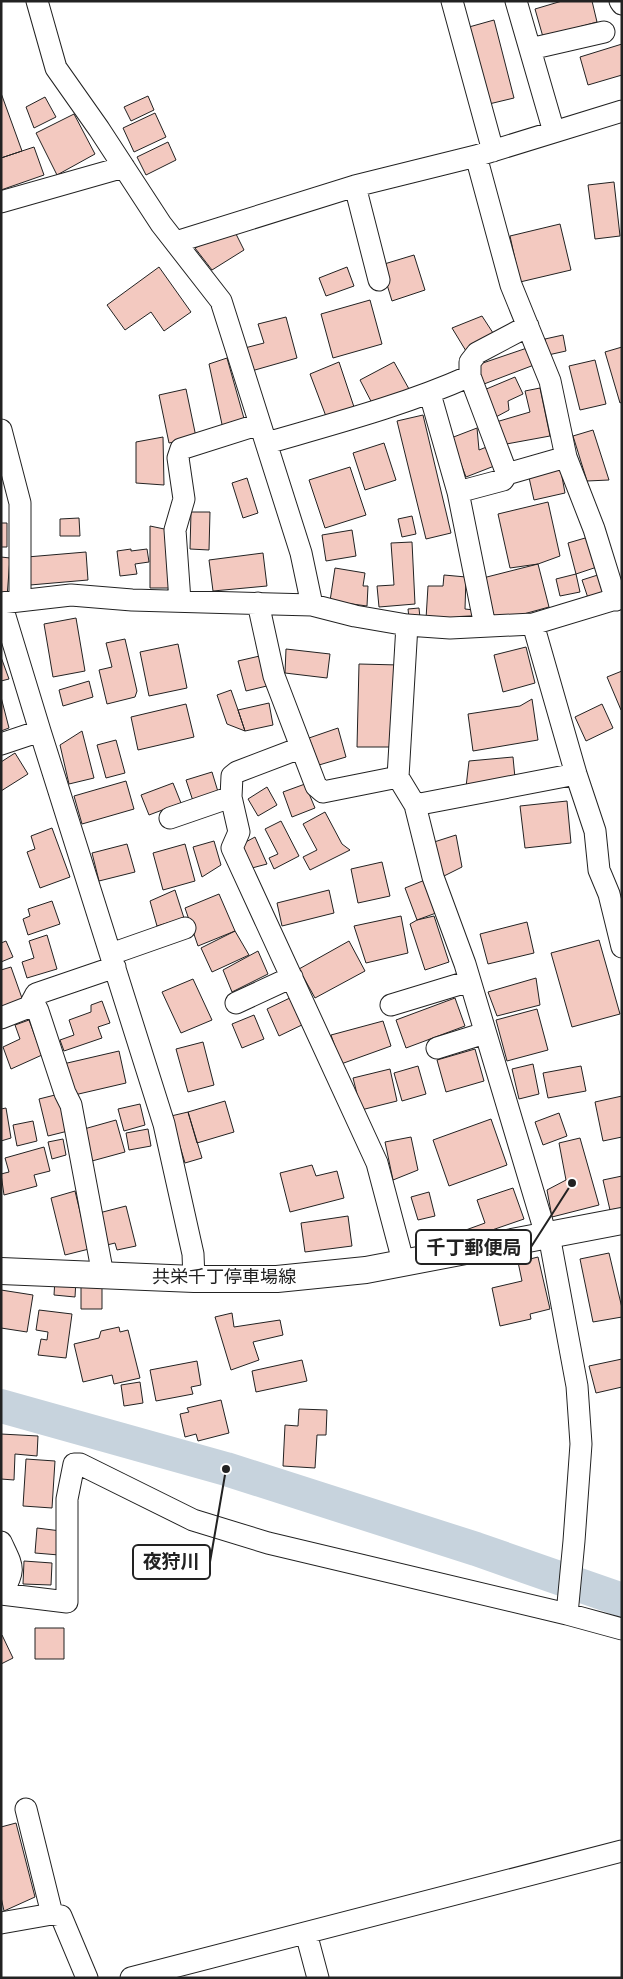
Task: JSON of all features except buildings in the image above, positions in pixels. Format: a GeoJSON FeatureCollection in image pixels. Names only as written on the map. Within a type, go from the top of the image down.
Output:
{"type":"FeatureCollection","features":[{"type":"Feature","properties":{"kind":"main road","name":"共栄千丁停車場線"},"geometry":{"type":"LineString","coordinates":[[1,1270],[194,1279],[277,1279],[366,1270],[402,1261],[622,1222]]}},
{"type":"Feature","properties":{"kind":"street"},"geometry":{"type":"LineString","coordinates":[[37,1],[56,68],[99,128],[161,224],[220,301],[301,552],[312,605]]}},
{"type":"Feature","properties":{"kind":"street"},"geometry":{"type":"LineString","coordinates":[[194,1279],[193,1254],[164,1124],[1,603],[72,595],[132,600],[312,605],[355,616],[407,625],[450,628],[533,624],[619,599],[566,457],[550,381],[511,285],[452,1]]}},
{"type":"Feature","properties":{"kind":"street"},"geometry":{"type":"LineString","coordinates":[[516,1],[554,132]]}},
{"type":"Feature","properties":{"kind":"street"},"geometry":{"type":"LineString","coordinates":[[530,49],[604,32]]}},
{"type":"Feature","properties":{"kind":"street"},"geometry":{"type":"LineString","coordinates":[[176,242],[354,186],[485,153],[622,111]]}},
{"type":"Feature","properties":{"kind":"street"},"geometry":{"type":"LineString","coordinates":[[1,202],[124,167]]}},
{"type":"Feature","properties":{"kind":"street"},"geometry":{"type":"LineString","coordinates":[[354,186],[379,280]]}},
{"type":"Feature","properties":{"kind":"street"},"geometry":{"type":"LineString","coordinates":[[458,492],[504,480],[507,474],[470,376],[470,362],[477,353],[528,326]]}},
{"type":"Feature","properties":{"kind":"street"},"geometry":{"type":"LineString","coordinates":[[180,601],[174,530],[184,498],[178,458],[181,449],[263,433],[352,419],[430,394],[470,376]]}},
{"type":"Feature","properties":{"kind":"street"},"geometry":{"type":"LineString","coordinates":[[430,394],[458,492],[486,626]]}},
{"type":"Feature","properties":{"kind":"street"},"geometry":{"type":"LineString","coordinates":[[1,430],[20,503],[20,601]]}},
{"type":"Feature","properties":{"kind":"street"},"geometry":{"type":"LineString","coordinates":[[507,474],[566,457]]}},
{"type":"Feature","properties":{"kind":"street"},"geometry":{"type":"LineString","coordinates":[[258,603],[274,676],[316,786],[322,792],[398,777]]}},
{"type":"Feature","properties":{"kind":"street"},"geometry":{"type":"LineString","coordinates":[[533,624],[576,774],[595,831],[600,870],[615,895],[622,947]]}},
{"type":"Feature","properties":{"kind":"street"},"geometry":{"type":"LineString","coordinates":[[407,625],[398,777],[415,806],[433,877],[470,981],[543,1225],[549,1234],[577,1386],[581,1444],[567,1611]]}},
{"type":"Feature","properties":{"kind":"street"},"geometry":{"type":"LineString","coordinates":[[1,744],[40,731]]}},
{"type":"Feature","properties":{"kind":"street"},"geometry":{"type":"LineString","coordinates":[[300,748],[237,772],[232,776],[231,797],[239,832],[232,848],[377,1163],[402,1261]]}},
{"type":"Feature","properties":{"kind":"street"},"geometry":{"type":"LineString","coordinates":[[415,806],[576,774]]}},
{"type":"Feature","properties":{"kind":"street"},"geometry":{"type":"LineString","coordinates":[[170,818],[231,797]]}},
{"type":"Feature","properties":{"kind":"street"},"geometry":{"type":"LineString","coordinates":[[1,1018],[29,1007],[36,994],[185,928]]}},
{"type":"Feature","properties":{"kind":"street"},"geometry":{"type":"LineString","coordinates":[[236,1003],[292,977]]}},
{"type":"Feature","properties":{"kind":"street"},"geometry":{"type":"LineString","coordinates":[[391,1005],[470,981]]}},
{"type":"Feature","properties":{"kind":"street"},"geometry":{"type":"LineString","coordinates":[[33,1001],[38,1011],[64,1093],[71,1106],[103,1275]]}},
{"type":"Feature","properties":{"kind":"street"},"geometry":{"type":"LineString","coordinates":[[437,1048],[485,1033]]}},
{"type":"Feature","properties":{"kind":"street"},"geometry":{"type":"LineString","coordinates":[[1,1542],[12,1565],[12,1575],[2,1594],[67,1602],[67,1499],[74,1464],[80,1464],[193,1520],[268,1543],[567,1611],[622,1629]]}},
{"type":"Feature","properties":{"kind":"street"},"geometry":{"type":"LineString","coordinates":[[26,1809],[52,1914]]}},
{"type":"Feature","properties":{"kind":"street"},"geometry":{"type":"LineString","coordinates":[[131,1978],[622,1851]]}},
{"type":"Feature","properties":{"kind":"street"},"geometry":{"type":"LineString","coordinates":[[1,1923],[52,1914],[61,1916],[87,1978]]}},
{"type":"Feature","properties":{"kind":"street"},"geometry":{"type":"LineString","coordinates":[[306,1933],[318,1978]]}},
{"type":"Feature","properties":{"kind":"waterway"},"geometry":{"type":"LineString","coordinates":[[1,1406],[226,1469],[476,1549],[622,1600]]}},
{"type":"Feature","properties":{"kind":"place","name":"千丁郵便局"},"geometry":{"type":"Point","coordinates":[572,1183]}},
{"type":"Feature","properties":{"kind":"place","name":"夜狩川"},"geometry":{"type":"Point","coordinates":[226,1469]}}]}
